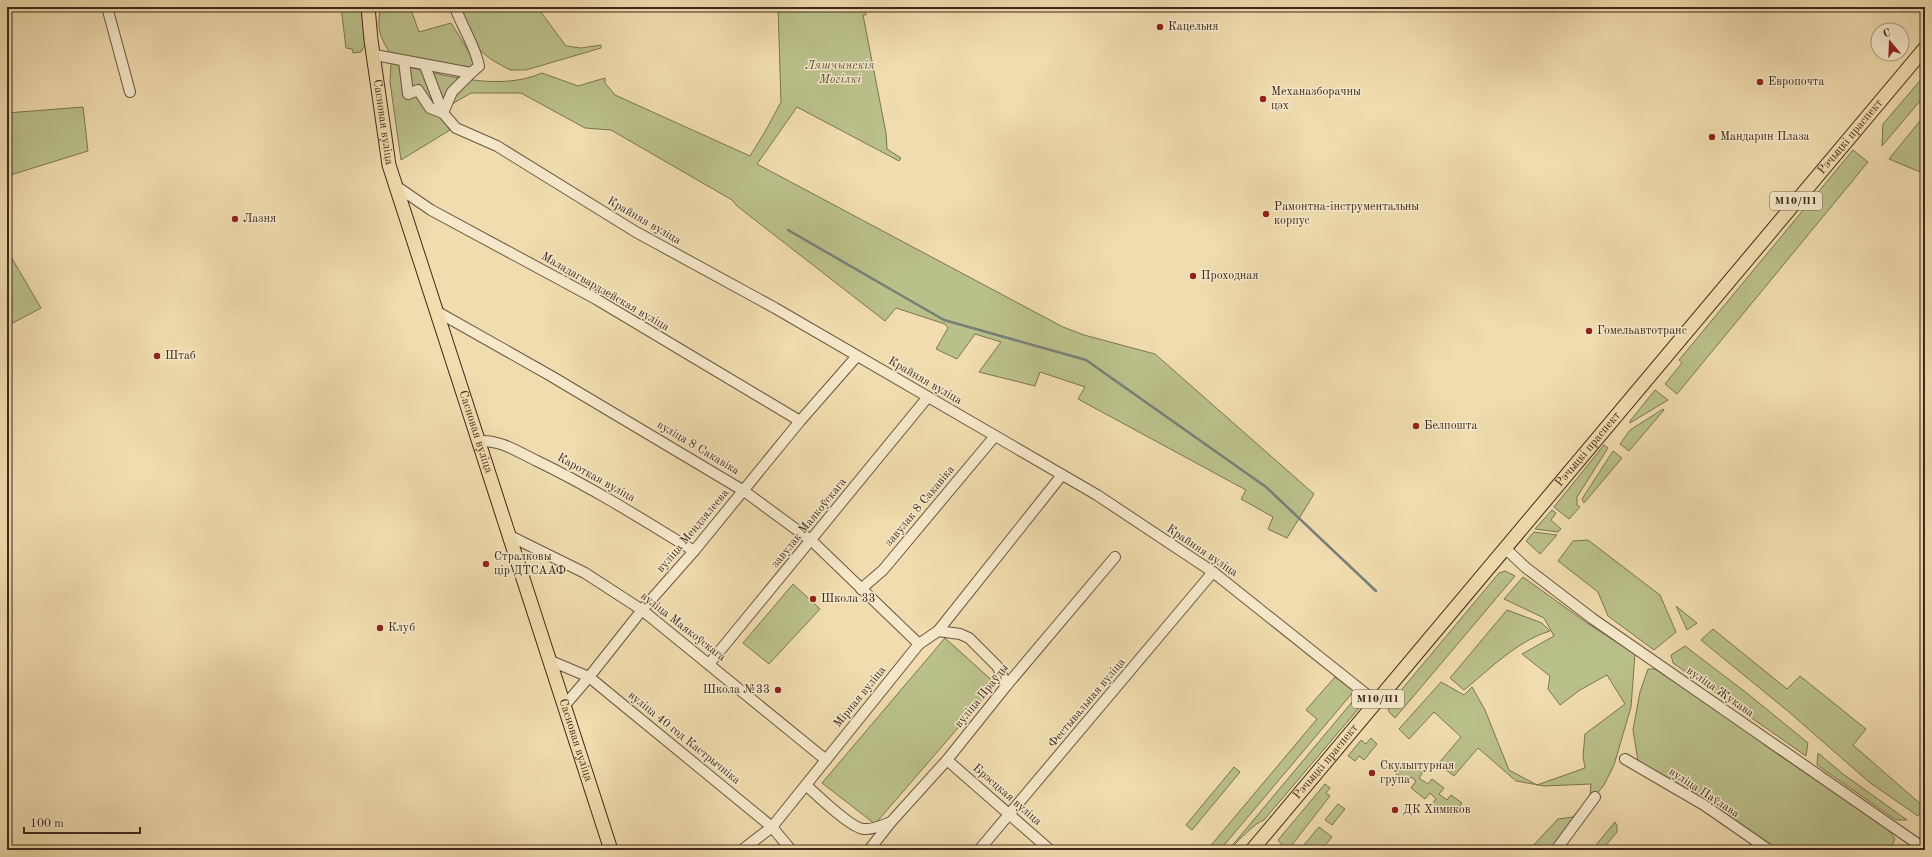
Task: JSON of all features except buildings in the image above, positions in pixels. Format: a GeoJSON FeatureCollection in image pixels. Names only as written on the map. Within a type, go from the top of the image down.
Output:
{"type":"FeatureCollection","features":[{"type":"Feature","properties":{"kind":"main road","name":"Сасновая вуліца"},"geometry":{"type":"LineString","coordinates":[[368,7],[371,40],[375,55],[384,136],[389,165],[480,441],[611,850]]}},
{"type":"Feature","properties":{"kind":"main road","name":"Рэчыцкі праспект"},"geometry":{"type":"LineString","coordinates":[[1252,850],[1925,48]]}},
{"type":"Feature","properties":{"kind":"street"},"geometry":{"type":"LineString","coordinates":[[107,7],[130,92]]}},
{"type":"Feature","properties":{"kind":"street"},"geometry":{"type":"LineString","coordinates":[[443,113],[452,92],[479,66],[476,53],[464,30],[455,7]]}},
{"type":"Feature","properties":{"kind":"street"},"geometry":{"type":"LineString","coordinates":[[375,55],[471,74]]}},
{"type":"Feature","properties":{"kind":"street","name":"Крайняя вуліца"},"geometry":{"type":"LineString","coordinates":[[404,61],[408,94],[418,90],[430,108],[443,113]]}},
{"type":"Feature","properties":{"kind":"street","name":"Крайняя вуліца"},"geometry":{"type":"LineString","coordinates":[[425,66],[443,113],[456,128],[496,146],[636,232],[775,308],[1097,495],[1214,572],[1376,702]]}},
{"type":"Feature","properties":{"kind":"street","name":"Маладагвардзейская вуліца"},"geometry":{"type":"LineString","coordinates":[[396,186],[431,210],[596,300],[800,422]]}},
{"type":"Feature","properties":{"kind":"street","name":"вуліца 8 Сакавіка"},"geometry":{"type":"LineString","coordinates":[[436,311],[551,376],[744,490],[812,541],[919,644]]}},
{"type":"Feature","properties":{"kind":"street","name":"вуліца Мендзялеева"},"geometry":{"type":"LineString","coordinates":[[565,705],[642,610],[694,551],[800,422],[857,356]]}},
{"type":"Feature","properties":{"kind":"street","name":"завулак Маякоўскага"},"geometry":{"type":"LineString","coordinates":[[709,664],[812,541],[928,398]]}},
{"type":"Feature","properties":{"kind":"street","name":"завулак 8 Сакавіка"},"geometry":{"type":"LineString","coordinates":[[861,589],[883,570],[995,436]]}},
{"type":"Feature","properties":{"kind":"street","name":"Кароткая вуліца"},"geometry":{"type":"LineString","coordinates":[[480,441],[489,440],[511,448],[569,476],[694,551]]}},
{"type":"Feature","properties":{"kind":"street","name":"Мірная вуліца"},"geometry":{"type":"LineString","coordinates":[[742,850],[772,827],[919,644],[938,631],[1062,475]]}},
{"type":"Feature","properties":{"kind":"street","name":"вуліца Маякоўскага"},"geometry":{"type":"LineString","coordinates":[[510,536],[585,573],[642,610],[826,760]]}},
{"type":"Feature","properties":{"kind":"street","name":"вуліца Жукава"},"geometry":{"type":"LineString","coordinates":[[1506,549],[1525,567],[1598,623],[1925,849]]}},
{"type":"Feature","properties":{"kind":"street","name":"вуліца Праўды"},"geometry":{"type":"LineString","coordinates":[[869,850],[947,760],[1007,685],[1115,557]]}},
{"type":"Feature","properties":{"kind":"street","name":"Фестывальная вуліца"},"geometry":{"type":"LineString","coordinates":[[979,850],[1214,572]]}},
{"type":"Feature","properties":{"kind":"street"},"geometry":{"type":"LineString","coordinates":[[938,631],[960,634],[969,638],[997,666],[1007,685]]}},
{"type":"Feature","properties":{"kind":"street","name":"вуліца 40 год Кастрычніка"},"geometry":{"type":"LineString","coordinates":[[551,662],[589,677],[772,827],[790,850]]}},
{"type":"Feature","properties":{"kind":"street","name":"вуліца Паўлава"},"geometry":{"type":"LineString","coordinates":[[1625,759],[1704,805],[1769,850]]}},
{"type":"Feature","properties":{"kind":"street","name":"Брэсцкая вуліца"},"geometry":{"type":"LineString","coordinates":[[947,760],[1050,850]]}},
{"type":"Feature","properties":{"kind":"street"},"geometry":{"type":"LineString","coordinates":[[806,785],[851,823],[863,830],[875,828],[892,822]]}},
{"type":"Feature","properties":{"kind":"street"},"geometry":{"type":"LineString","coordinates":[[1556,850],[1595,797]]}},
{"type":"Feature","properties":{"kind":"green space"},"geometry":{"type":"Polygon","coordinates":[[[341,7],[362,7],[365,45],[361,52],[353,53],[352,49],[346,48],[341,7]]]}},
{"type":"Feature","properties":{"kind":"green space"},"geometry":{"type":"Polygon","coordinates":[[[381,7],[394,7],[396,11],[410,7],[419,32],[451,23],[476,63],[469,69],[391,55],[380,32],[379,21],[381,7]]]}},
{"type":"Feature","properties":{"kind":"green space"},"geometry":{"type":"Polygon","coordinates":[[[459,7],[537,7],[566,46],[581,48],[601,45],[601,48],[526,70],[510,70],[492,60],[478,49],[459,7]]]}},
{"type":"Feature","properties":{"kind":"green space","name":"Ляшчынскія Могілкі"},"geometry":{"type":"Polygon","coordinates":[[[778,7],[865,7],[866,15],[863,15],[886,133],[887,149],[901,158],[899,161],[797,107],[757,164],[1063,327],[1084,335],[1155,354],[1314,494],[1287,538],[1268,529],[1273,517],[1241,499],[1246,490],[1078,399],[1085,387],[1040,372],[1035,386],[979,372],[1001,342],[975,334],[957,359],[936,349],[948,328],[945,324],[896,308],[885,321],[737,206],[732,200],[611,130],[585,128],[521,93],[471,93],[452,104],[442,119],[450,130],[401,160],[390,82],[391,63],[447,76],[486,81],[524,79],[542,73],[578,86],[605,78],[605,83],[615,95],[750,156],[781,102],[778,7]]]}},
{"type":"Feature","properties":{"kind":"green space"},"geometry":{"type":"Polygon","coordinates":[[[1925,75],[1925,95],[1882,146],[1883,124],[1925,75]]]}},
{"type":"Feature","properties":{"kind":"green space"},"geometry":{"type":"Polygon","coordinates":[[[83,107],[88,151],[7,176],[7,113],[83,107]]]}},
{"type":"Feature","properties":{"kind":"green space"},"geometry":{"type":"Polygon","coordinates":[[[1925,115],[1925,174],[1889,159],[1925,115]]]}},
{"type":"Feature","properties":{"kind":"green space"},"geometry":{"type":"Polygon","coordinates":[[[1853,150],[1868,162],[1677,394],[1665,384],[1682,363],[1679,360],[1853,150]]]}},
{"type":"Feature","properties":{"kind":"green space"},"geometry":{"type":"Polygon","coordinates":[[[7,250],[41,308],[7,326],[7,250]]]}},
{"type":"Feature","properties":{"kind":"green space"},"geometry":{"type":"Polygon","coordinates":[[[1655,390],[1668,400],[1630,423],[1630,421],[1655,390]]]}},
{"type":"Feature","properties":{"kind":"green space"},"geometry":{"type":"Polygon","coordinates":[[[1663,409],[1664,410],[1629,451],[1620,444],[1630,430],[1663,409]]]}},
{"type":"Feature","properties":{"kind":"green space"},"geometry":{"type":"Polygon","coordinates":[[[1604,445],[1608,448],[1577,497],[1577,505],[1580,507],[1569,519],[1554,507],[1604,445]]]}},
{"type":"Feature","properties":{"kind":"green space"},"geometry":{"type":"Polygon","coordinates":[[[1613,451],[1622,458],[1584,503],[1582,499],[1613,451]]]}},
{"type":"Feature","properties":{"kind":"green space"},"geometry":{"type":"Polygon","coordinates":[[[1552,510],[1556,513],[1551,520],[1561,529],[1558,532],[1535,529],[1552,510]]]}},
{"type":"Feature","properties":{"kind":"green space"},"geometry":{"type":"Polygon","coordinates":[[[1534,532],[1557,535],[1540,554],[1526,541],[1534,532]]]}},
{"type":"Feature","properties":{"kind":"green space"},"geometry":{"type":"Polygon","coordinates":[[[1588,540],[1660,595],[1676,632],[1654,650],[1608,616],[1598,592],[1558,561],[1573,541],[1588,540]]]}},
{"type":"Feature","properties":{"kind":"green space"},"geometry":{"type":"Polygon","coordinates":[[[1505,571],[1515,576],[1395,718],[1389,712],[1388,706],[1499,573],[1505,571]]]}},
{"type":"Feature","properties":{"kind":"green space"},"geometry":{"type":"Polygon","coordinates":[[[1523,577],[1587,623],[1635,654],[1631,707],[1614,765],[1604,785],[1551,850],[1530,849],[1558,819],[1573,817],[1590,796],[1591,784],[1537,785],[1585,768],[1583,756],[1585,734],[1625,704],[1607,675],[1580,690],[1560,705],[1548,689],[1550,676],[1522,654],[1554,636],[1544,618],[1504,599],[1523,577]]]}},
{"type":"Feature","properties":{"kind":"green space"},"geometry":{"type":"Polygon","coordinates":[[[793,584],[820,609],[769,664],[743,643],[793,584]]]}},
{"type":"Feature","properties":{"kind":"green space"},"geometry":{"type":"Polygon","coordinates":[[[1676,606],[1697,623],[1687,630],[1676,606]]]}},
{"type":"Feature","properties":{"kind":"green space"},"geometry":{"type":"Polygon","coordinates":[[[1507,610],[1542,623],[1550,631],[1526,641],[1504,656],[1464,690],[1450,678],[1507,610]]]}},
{"type":"Feature","properties":{"kind":"green space"},"geometry":{"type":"Polygon","coordinates":[[[1713,629],[1787,689],[1800,676],[1866,729],[1853,745],[1924,807],[1918,816],[1869,782],[1789,712],[1701,640],[1713,629]]]}},
{"type":"Feature","properties":{"kind":"green space"},"geometry":{"type":"Polygon","coordinates":[[[945,638],[996,684],[875,824],[822,783],[945,638]]]}},
{"type":"Feature","properties":{"kind":"green space"},"geometry":{"type":"Polygon","coordinates":[[[1685,646],[1748,694],[1808,743],[1806,756],[1673,663],[1671,655],[1685,646]]]}},
{"type":"Feature","properties":{"kind":"green space"},"geometry":{"type":"Polygon","coordinates":[[[1648,669],[1655,669],[1719,711],[1770,749],[1887,828],[1895,839],[1890,850],[1775,850],[1735,823],[1639,767],[1633,730],[1640,692],[1648,669]]]}},
{"type":"Feature","properties":{"kind":"green space"},"geometry":{"type":"Polygon","coordinates":[[[1335,677],[1354,691],[1220,850],[1207,850],[1317,719],[1306,710],[1335,677]]]}},
{"type":"Feature","properties":{"kind":"green space"},"geometry":{"type":"Polygon","coordinates":[[[1441,682],[1464,695],[1472,687],[1485,710],[1509,770],[1536,785],[1516,781],[1478,748],[1454,776],[1438,764],[1461,737],[1434,712],[1409,739],[1399,729],[1441,682]]]}},
{"type":"Feature","properties":{"kind":"green space"},"geometry":{"type":"Polygon","coordinates":[[[1352,702],[1359,708],[1264,820],[1252,828],[1231,847],[1352,702]]]}},
{"type":"Feature","properties":{"kind":"green space"},"geometry":{"type":"Polygon","coordinates":[[[1371,738],[1377,744],[1364,760],[1359,756],[1355,761],[1348,756],[1361,740],[1366,744],[1371,738]]]}},
{"type":"Feature","properties":{"kind":"green space"},"geometry":{"type":"Polygon","coordinates":[[[1818,753],[1843,774],[1907,820],[1896,820],[1817,765],[1818,753]]]}},
{"type":"Feature","properties":{"kind":"green space"},"geometry":{"type":"Polygon","coordinates":[[[1413,762],[1424,770],[1419,778],[1428,784],[1432,779],[1444,788],[1439,794],[1447,800],[1451,795],[1462,803],[1453,815],[1447,809],[1443,813],[1432,804],[1436,799],[1430,793],[1425,799],[1411,788],[1416,781],[1411,777],[1407,782],[1395,773],[1402,763],[1408,767],[1413,762]]]}},
{"type":"Feature","properties":{"kind":"green space"},"geometry":{"type":"Polygon","coordinates":[[[1234,767],[1240,772],[1192,830],[1186,825],[1234,767]]]}},
{"type":"Feature","properties":{"kind":"green space"},"geometry":{"type":"Polygon","coordinates":[[[1325,784],[1330,788],[1326,793],[1330,796],[1288,850],[1279,850],[1282,845],[1278,840],[1325,784]]]}},
{"type":"Feature","properties":{"kind":"green space"},"geometry":{"type":"Polygon","coordinates":[[[1338,804],[1345,809],[1332,825],[1325,820],[1338,804]]]}},
{"type":"Feature","properties":{"kind":"green space"},"geometry":{"type":"Polygon","coordinates":[[[1615,822],[1617,832],[1602,850],[1592,850],[1615,822]]]}},
{"type":"Feature","properties":{"kind":"green space"},"geometry":{"type":"Polygon","coordinates":[[[1319,827],[1332,837],[1321,850],[1308,850],[1303,846],[1319,827]]]}},
{"type":"Feature","properties":{"kind":"waterway"},"geometry":{"type":"LineString","coordinates":[[788,230],[944,320],[1086,360],[1266,487],[1376,591]]}},
{"type":"Feature","properties":{"kind":"place","name":"Кацельня"},"geometry":{"type":"Point","coordinates":[1160,27]}},
{"type":"Feature","properties":{"kind":"place","name":"Европочта"},"geometry":{"type":"Point","coordinates":[1760,82]}},
{"type":"Feature","properties":{"kind":"place","name":"Механазборачны цэх"},"geometry":{"type":"Point","coordinates":[1263,99]}},
{"type":"Feature","properties":{"kind":"place","name":"Мандарин Плаза"},"geometry":{"type":"Point","coordinates":[1712,137]}},
{"type":"Feature","properties":{"kind":"place","name":"Рамонтна-інструментальны корпус"},"geometry":{"type":"Point","coordinates":[1266,214]}},
{"type":"Feature","properties":{"kind":"place","name":"Лазня"},"geometry":{"type":"Point","coordinates":[235,219]}},
{"type":"Feature","properties":{"kind":"place","name":"Проходная"},"geometry":{"type":"Point","coordinates":[1193,276]}},
{"type":"Feature","properties":{"kind":"place","name":"Гомельавтотранс"},"geometry":{"type":"Point","coordinates":[1589,331]}},
{"type":"Feature","properties":{"kind":"place","name":"Штаб"},"geometry":{"type":"Point","coordinates":[157,356]}},
{"type":"Feature","properties":{"kind":"place","name":"Белпошта"},"geometry":{"type":"Point","coordinates":[1416,426]}},
{"type":"Feature","properties":{"kind":"place","name":"Стралковы цір ДТСААФ"},"geometry":{"type":"Point","coordinates":[486,564]}},
{"type":"Feature","properties":{"kind":"place","name":"Школа 33"},"geometry":{"type":"Point","coordinates":[813,599]}},
{"type":"Feature","properties":{"kind":"place","name":"Клуб"},"geometry":{"type":"Point","coordinates":[380,628]}},
{"type":"Feature","properties":{"kind":"place","name":"Школа №33"},"geometry":{"type":"Point","coordinates":[778,690]}},
{"type":"Feature","properties":{"kind":"place","name":"Скульптурная група"},"geometry":{"type":"Point","coordinates":[1372,773]}},
{"type":"Feature","properties":{"kind":"place","name":"ДК Химиков"},"geometry":{"type":"Point","coordinates":[1395,810]}}]}
